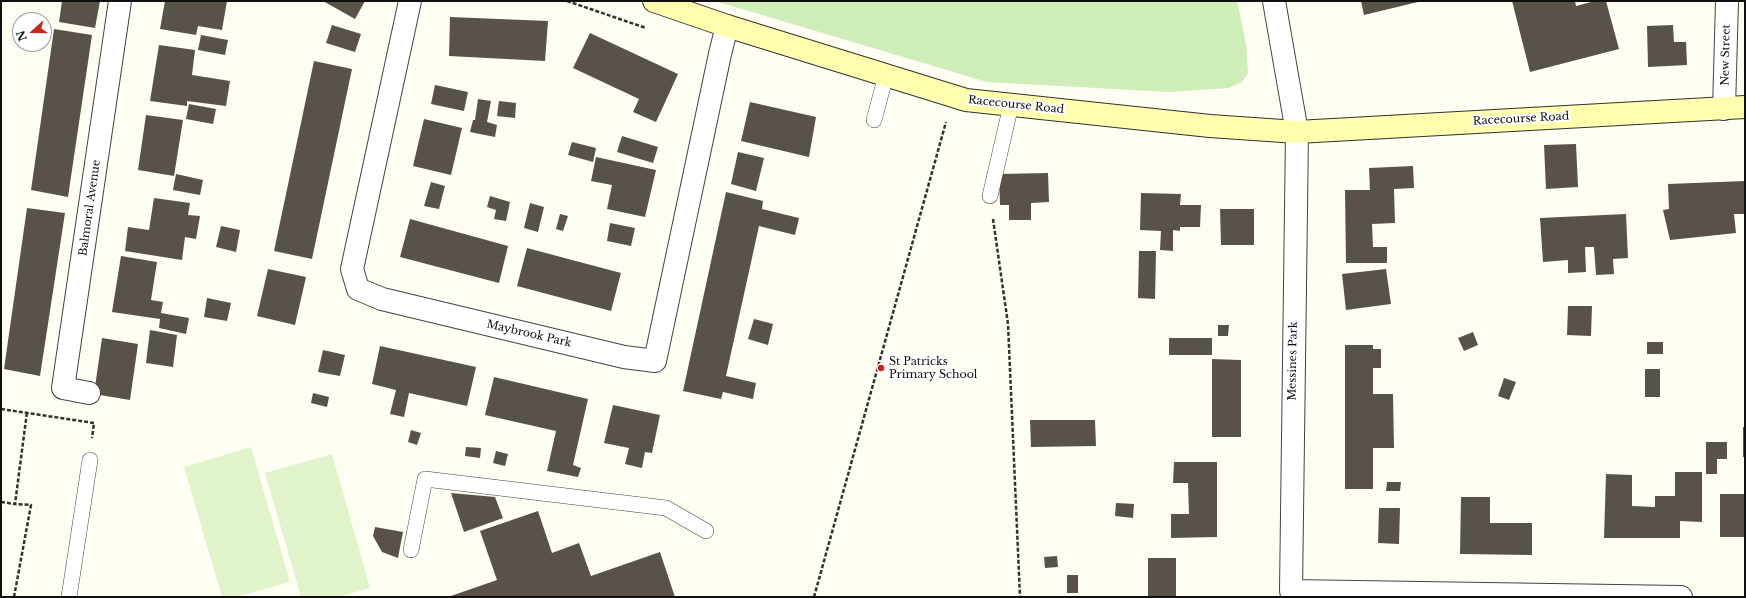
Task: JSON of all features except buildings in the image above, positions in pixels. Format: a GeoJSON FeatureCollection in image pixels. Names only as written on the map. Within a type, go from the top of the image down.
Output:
{"type":"FeatureCollection","features":[{"type":"Feature","properties":{"kind":"main road","name":"Racecourse Road"},"geometry":{"type":"LineString","coordinates":[[654,1],[727,26],[966,100],[1210,126],[1297,132],[1735,108]]}},
{"type":"Feature","properties":{"kind":"street","name":"Balmoral Avenue"},"geometry":{"type":"LineString","coordinates":[[89,393],[63,388],[120,1]]}},
{"type":"Feature","properties":{"kind":"street","name":"Maybrook Park"},"geometry":{"type":"LineString","coordinates":[[410,1],[352,269],[358,289],[382,299],[624,357],[655,361],[727,26]]}},
{"type":"Feature","properties":{"kind":"street"},"geometry":{"type":"LineString","coordinates":[[1276,1],[1297,132]]}},
{"type":"Feature","properties":{"kind":"street","name":"New Street"},"geometry":{"type":"LineString","coordinates":[[1727,1],[1735,108]]}},
{"type":"Feature","properties":{"kind":"street","name":"Messines Park"},"geometry":{"type":"LineString","coordinates":[[1297,132],[1291,594],[1681,597]]}},
{"type":"Feature","properties":{"kind":"lane"},"geometry":{"type":"LineString","coordinates":[[874,120],[886,75]]}},
{"type":"Feature","properties":{"kind":"lane"},"geometry":{"type":"LineString","coordinates":[[990,196],[1011,105]]}},
{"type":"Feature","properties":{"kind":"lane"},"geometry":{"type":"LineString","coordinates":[[69,597],[90,460]]}},
{"type":"Feature","properties":{"kind":"lane"},"geometry":{"type":"LineString","coordinates":[[411,550],[425,479],[666,508],[706,531]]}},
{"type":"Feature","properties":{"kind":"path"},"geometry":{"type":"LineString","coordinates":[[814,597],[947,118]]}},
{"type":"Feature","properties":{"kind":"path"},"geometry":{"type":"LineString","coordinates":[[990,196],[1008,324],[1020,597]]}},
{"type":"Feature","properties":{"kind":"path"},"geometry":{"type":"LineString","coordinates":[[1,409],[94,423],[90,460]]}},
{"type":"Feature","properties":{"kind":"path"},"geometry":{"type":"LineString","coordinates":[[15,504],[27,412]]}},
{"type":"Feature","properties":{"kind":"path"},"geometry":{"type":"LineString","coordinates":[[1,502],[31,506],[14,597]]}},
{"type":"Feature","properties":{"kind":"green space"},"geometry":{"type":"Polygon","coordinates":[[[715,1],[1237,1],[1246,44],[1248,74],[1242,82],[1229,88],[1169,92],[987,82],[715,1]]]}},
{"type":"Feature","properties":{"kind":"green space"},"geometry":{"type":"Polygon","coordinates":[[[251,447],[290,582],[236,597],[222,597],[184,467],[251,447]]]}},
{"type":"Feature","properties":{"kind":"green space"},"geometry":{"type":"Polygon","coordinates":[[[332,454],[370,588],[338,597],[301,597],[265,473],[332,454]]]}},
{"type":"Feature","properties":{"kind":"place","name":"St Patricks Primary School"},"geometry":{"type":"Point","coordinates":[881,368]}}]}
